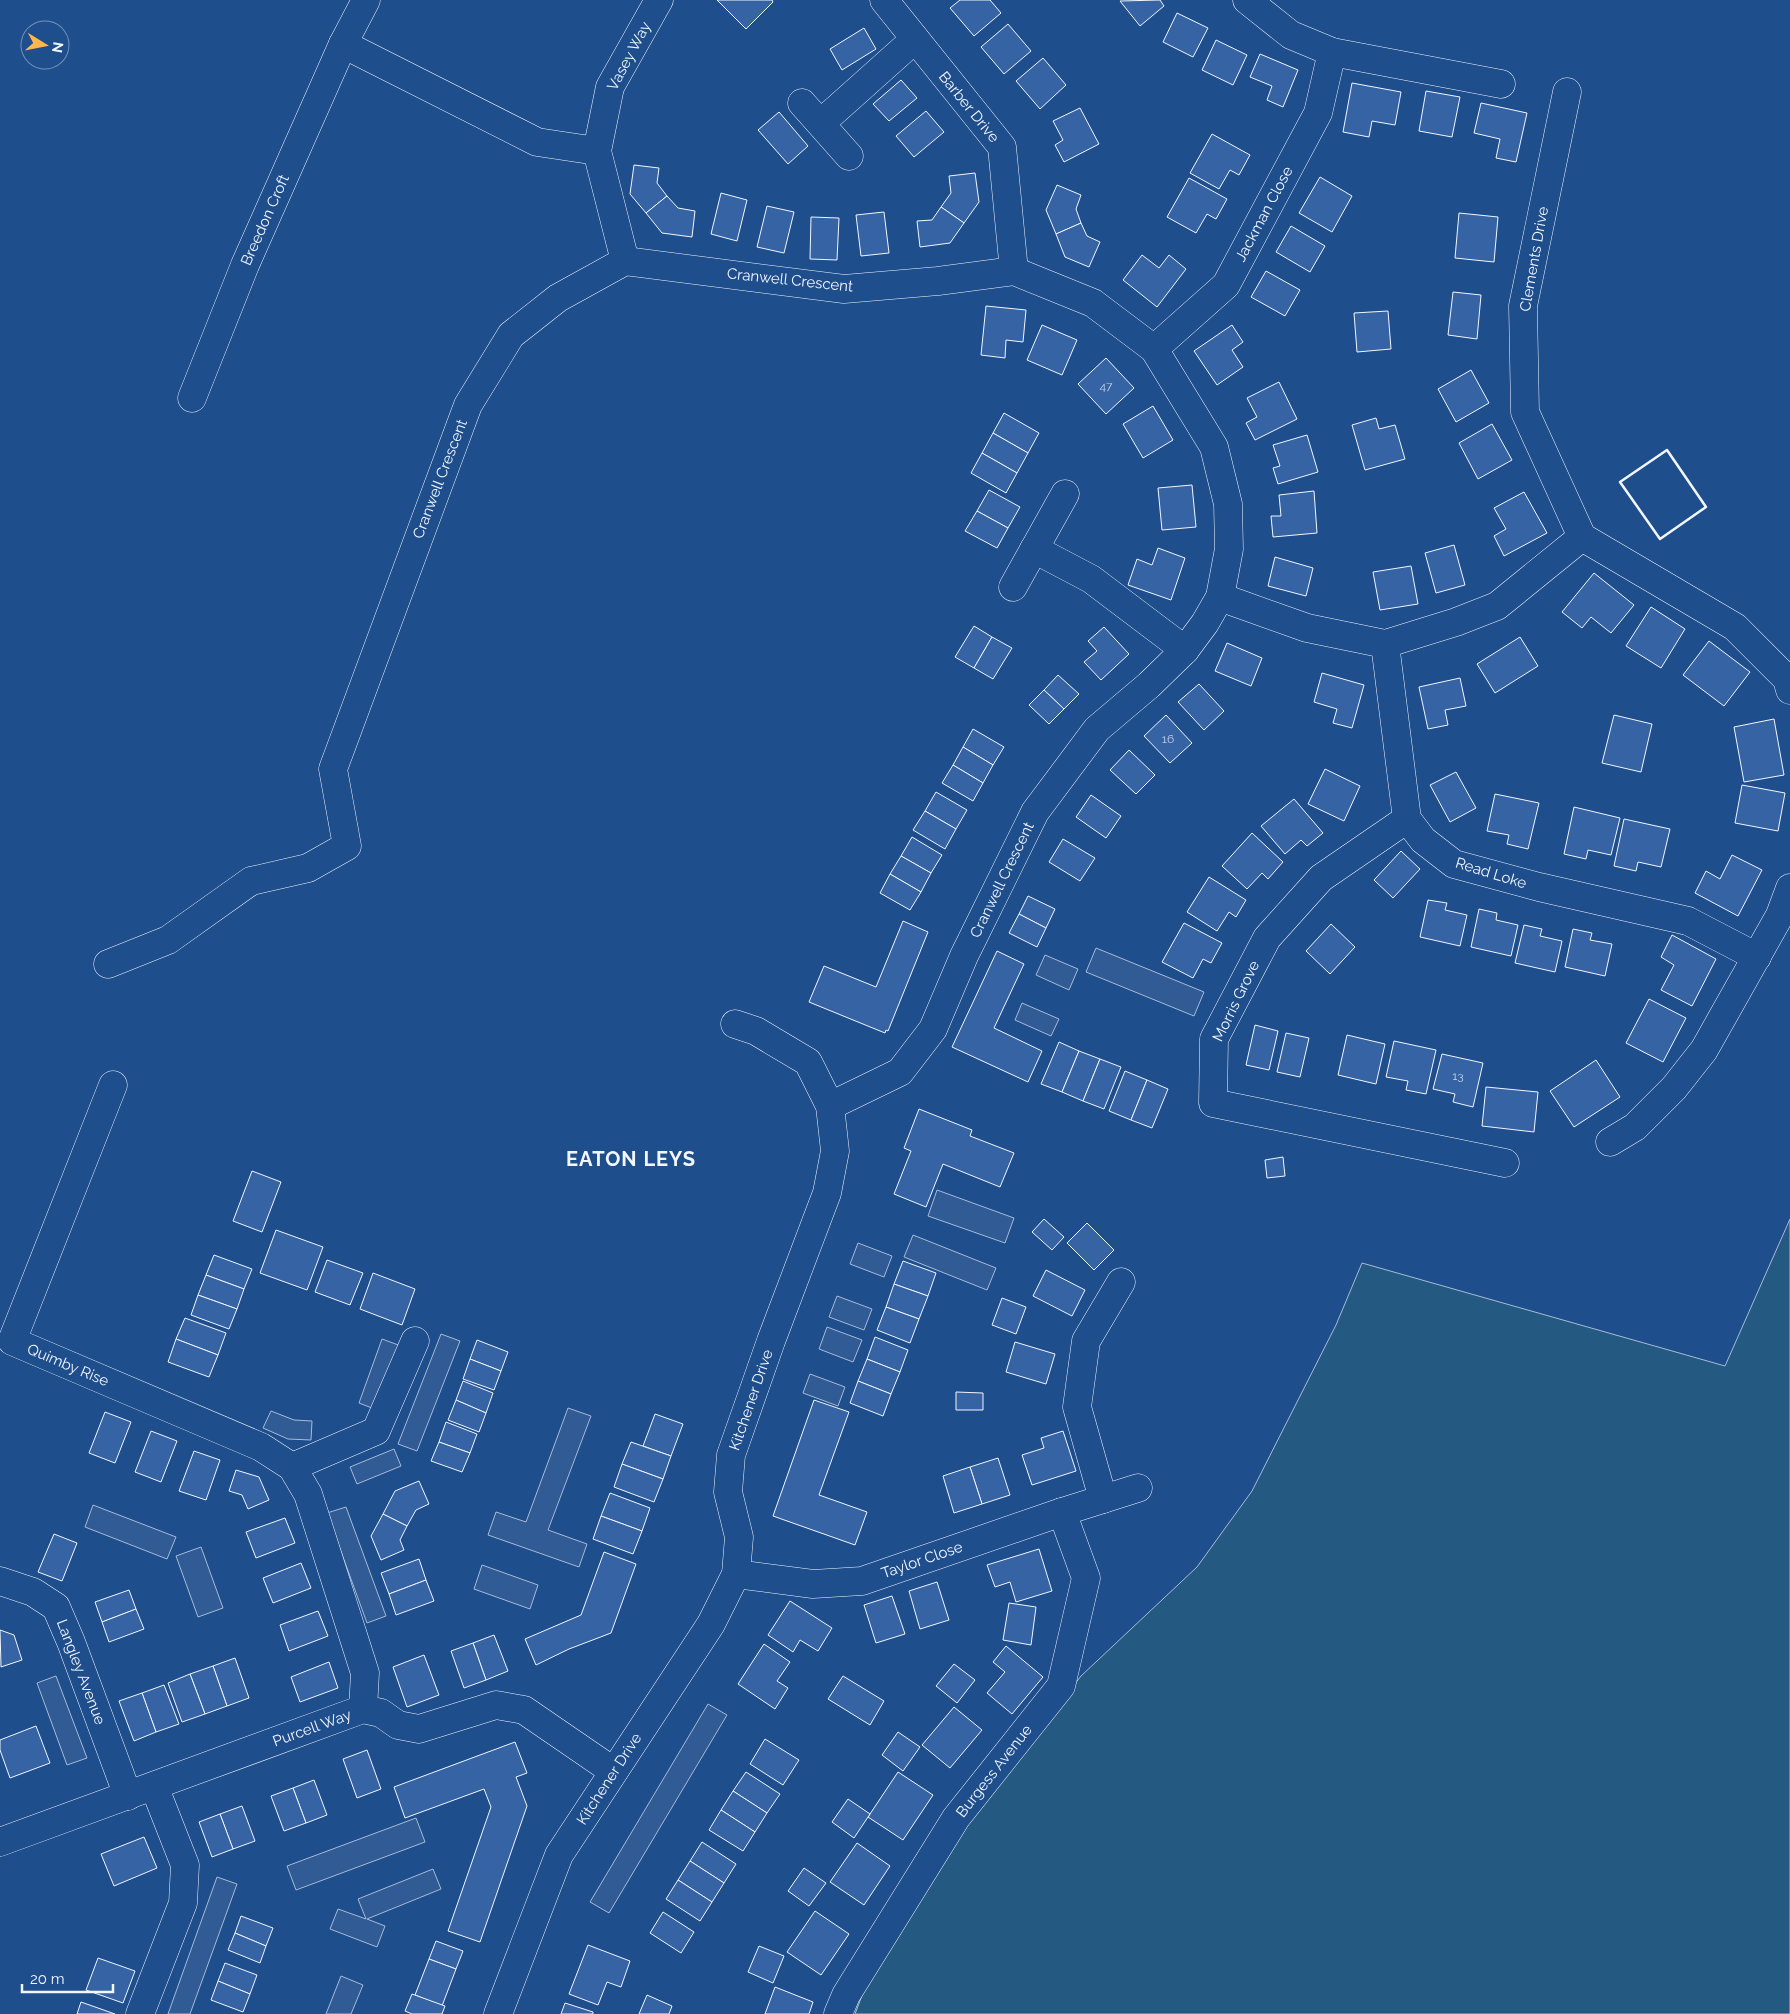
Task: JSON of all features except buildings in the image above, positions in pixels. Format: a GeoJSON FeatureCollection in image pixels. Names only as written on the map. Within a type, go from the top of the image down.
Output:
{"type":"FeatureCollection","features":[{"type":"Feature","properties":{"kind":"street","name":"Breedon Croft"},"geometry":{"type":"LineString","coordinates":[[192,398],[245,265],[343,44],[366,0]]}},
{"type":"Feature","properties":{"kind":"street","name":"Vasey Way"},"geometry":{"type":"LineString","coordinates":[[625,261],[597,151],[610,87],[659,0]]}},
{"type":"Feature","properties":{"kind":"street","name":"Barber Drive"},"geometry":{"type":"LineString","coordinates":[[884,0],[1002,148],[1014,271]]}},
{"type":"Feature","properties":{"kind":"street"},"geometry":{"type":"LineString","coordinates":[[1247,0],[1291,35],[1332,52],[1501,84]]}},
{"type":"Feature","properties":{"kind":"street"},"geometry":{"type":"LineString","coordinates":[[821,123],[916,39]]}},
{"type":"Feature","properties":{"kind":"street"},"geometry":{"type":"LineString","coordinates":[[343,44],[537,142],[597,151]]}},
{"type":"Feature","properties":{"kind":"street","name":"Jackman Close"},"geometry":{"type":"LineString","coordinates":[[1154,349],[1226,285],[1318,113],[1332,52]]}},
{"type":"Feature","properties":{"kind":"street","name":"Clements Drive"},"geometry":{"type":"LineString","coordinates":[[1567,92],[1523,306],[1525,412],[1582,537]]}},
{"type":"Feature","properties":{"kind":"street"},"geometry":{"type":"LineString","coordinates":[[802,103],[849,156]]}},
{"type":"Feature","properties":{"kind":"street","name":"Cranwell Crescent"},"geometry":{"type":"LineString","coordinates":[[108,964],[168,940],[251,881],[308,868],[347,846],[333,769],[351,716],[468,405],[511,335],[558,298],[625,261],[844,289],[938,281],[1014,271],[1094,303],[1154,349],[1214,447],[1228,504],[1229,549],[1220,597],[1205,623],[1185,650],[1150,685],[1097,729],[1035,812],[964,956],[933,1029],[900,1072],[830,1106]]}},
{"type":"Feature","properties":{"kind":"street"},"geometry":{"type":"LineString","coordinates":[[1012,587],[1064,494]]}},
{"type":"Feature","properties":{"kind":"street"},"geometry":{"type":"LineString","coordinates":[[1220,597],[1307,628],[1385,644],[1456,622],[1497,606],[1582,537],[1735,627],[1786,679],[1790,690]]}},
{"type":"Feature","properties":{"kind":"street"},"geometry":{"type":"LineString","coordinates":[[1034,548],[1091,579],[1185,650]]}},
{"type":"Feature","properties":{"kind":"street"},"geometry":{"type":"LineString","coordinates":[[1385,644],[1407,819]]}},
{"type":"Feature","properties":{"kind":"street","name":"Read Loke"},"geometry":{"type":"LineString","coordinates":[[1407,819],[1423,840],[1454,864],[1539,888],[1688,921],[1757,957]]}},
{"type":"Feature","properties":{"kind":"street","name":"Morris Grove"},"geometry":{"type":"LineString","coordinates":[[1407,819],[1321,878],[1267,938],[1214,1039],[1213,1102],[1506,1163]]}},
{"type":"Feature","properties":{"kind":"street"},"geometry":{"type":"LineString","coordinates":[[1610,1142],[1635,1127],[1674,1088],[1704,1050],[1780,915],[1790,888]]}},
{"type":"Feature","properties":{"kind":"street","name":"Kitchener Drive"},"geometry":{"type":"LineString","coordinates":[[498,2014],[559,1855],[711,1624],[736,1574],[739,1537],[728,1492],[732,1454],[771,1341],[827,1192],[835,1151],[830,1106],[808,1062],[756,1031],[735,1024]]}},
{"type":"Feature","properties":{"kind":"street","name":"Quimby Rise"},"geometry":{"type":"LineString","coordinates":[[113,1085],[12,1341],[262,1447],[292,1467],[308,1494],[365,1673],[363,1709]]}},
{"type":"Feature","properties":{"kind":"street"},"geometry":{"type":"LineString","coordinates":[[1104,1499],[1077,1407],[1086,1341],[1121,1282]]}},
{"type":"Feature","properties":{"kind":"street"},"geometry":{"type":"LineString","coordinates":[[292,1467],[376,1431],[415,1341]]}},
{"type":"Feature","properties":{"kind":"street","name":"Taylor Close"},"geometry":{"type":"LineString","coordinates":[[736,1574],[813,1584],[862,1581],[1062,1512],[1138,1488]]}},
{"type":"Feature","properties":{"kind":"street","name":"Burgess Avenue"},"geometry":{"type":"LineString","coordinates":[[838,2014],[846,1995],[956,1818],[1061,1686],[1086,1578],[1062,1512]]}},
{"type":"Feature","properties":{"kind":"street","name":"Langley Avenue"},"geometry":{"type":"LineString","coordinates":[[0,1581],[34,1592],[56,1607],[71,1642],[128,1796]]}},
{"type":"Feature","properties":{"kind":"street","name":"Purcell Way"},"geometry":{"type":"LineString","coordinates":[[0,1842],[363,1709],[381,1713],[398,1725],[419,1729],[496,1705],[524,1710],[613,1771]]}},
{"type":"Feature","properties":{"kind":"street"},"geometry":{"type":"LineString","coordinates":[[140,2014],[183,1903],[185,1865],[154,1786]]}},
{"type":"Feature","properties":{"kind":"shaded area"},"geometry":{"type":"Polygon","coordinates":[[[1096,948],[1204,992],[1194,1016],[1086,972],[1096,948]]]}},
{"type":"Feature","properties":{"kind":"shaded area"},"geometry":{"type":"Polygon","coordinates":[[[1045,955],[1078,969],[1069,990],[1036,975],[1045,955]]]}},
{"type":"Feature","properties":{"kind":"shaded area"},"geometry":{"type":"Polygon","coordinates":[[[1022,1003],[1059,1019],[1051,1036],[1015,1020],[1022,1003]]]}},
{"type":"Feature","properties":{"kind":"shaded area"},"geometry":{"type":"Polygon","coordinates":[[[937,1190],[1014,1218],[1005,1243],[928,1216],[937,1190]]]}},
{"type":"Feature","properties":{"kind":"shaded area"},"geometry":{"type":"Polygon","coordinates":[[[1790,1219],[1790,2014],[855,2014],[866,1985],[977,1810],[1081,1676],[1197,1567],[1252,1491],[1336,1325],[1362,1263],[1725,1366],[1790,1219]]]}},
{"type":"Feature","properties":{"kind":"shaded area"},"geometry":{"type":"Polygon","coordinates":[[[913,1235],[996,1268],[987,1290],[904,1257],[913,1235]]]}},
{"type":"Feature","properties":{"kind":"shaded area"},"geometry":{"type":"Polygon","coordinates":[[[858,1243],[892,1256],[884,1277],[850,1264],[858,1243]]]}},
{"type":"Feature","properties":{"kind":"shaded area"},"geometry":{"type":"Polygon","coordinates":[[[837,1296],[872,1309],[864,1330],[829,1317],[837,1296]]]}},
{"type":"Feature","properties":{"kind":"shaded area"},"geometry":{"type":"Polygon","coordinates":[[[827,1327],[862,1340],[853,1362],[819,1349],[827,1327]]]}},
{"type":"Feature","properties":{"kind":"shaded area"},"geometry":{"type":"Polygon","coordinates":[[[441,1334],[460,1341],[417,1451],[398,1444],[441,1334]]]}},
{"type":"Feature","properties":{"kind":"shaded area"},"geometry":{"type":"Polygon","coordinates":[[[382,1339],[401,1346],[377,1410],[359,1403],[382,1339]]]}},
{"type":"Feature","properties":{"kind":"shaded area"},"geometry":{"type":"Polygon","coordinates":[[[810,1374],[845,1387],[838,1406],[803,1393],[810,1374]]]}},
{"type":"Feature","properties":{"kind":"shaded area"},"geometry":{"type":"Polygon","coordinates":[[[568,1408],[591,1416],[548,1530],[587,1544],[579,1567],[488,1535],[496,1512],[526,1522],[568,1408]]]}},
{"type":"Feature","properties":{"kind":"shaded area"},"geometry":{"type":"Polygon","coordinates":[[[271,1411],[294,1420],[312,1421],[311,1440],[288,1439],[263,1428],[271,1411]]]}},
{"type":"Feature","properties":{"kind":"shaded area"},"geometry":{"type":"Polygon","coordinates":[[[394,1449],[401,1466],[357,1484],[350,1467],[394,1449]]]}},
{"type":"Feature","properties":{"kind":"shaded area"},"geometry":{"type":"Polygon","coordinates":[[[93,1505],[176,1537],[167,1559],[85,1527],[93,1505]]]}},
{"type":"Feature","properties":{"kind":"shaded area"},"geometry":{"type":"Polygon","coordinates":[[[346,1507],[386,1616],[367,1623],[327,1513],[346,1507]]]}},
{"type":"Feature","properties":{"kind":"shaded area"},"geometry":{"type":"Polygon","coordinates":[[[201,1547],[223,1608],[198,1617],[176,1556],[201,1547]]]}},
{"type":"Feature","properties":{"kind":"shaded area"},"geometry":{"type":"Polygon","coordinates":[[[482,1565],[538,1585],[530,1609],[474,1589],[482,1565]]]}},
{"type":"Feature","properties":{"kind":"shaded area"},"geometry":{"type":"Polygon","coordinates":[[[56,1676],[87,1758],[67,1765],[37,1683],[56,1676]]]}},
{"type":"Feature","properties":{"kind":"shaded area"},"geometry":{"type":"Polygon","coordinates":[[[708,1704],[727,1715],[609,1913],[590,1902],[708,1704]]]}},
{"type":"Feature","properties":{"kind":"shaded area"},"geometry":{"type":"Polygon","coordinates":[[[416,1818],[425,1842],[296,1890],[287,1866],[416,1818]]]}},
{"type":"Feature","properties":{"kind":"shaded area"},"geometry":{"type":"Polygon","coordinates":[[[433,1869],[441,1889],[367,1919],[385,1926],[377,1947],[330,1929],[338,1909],[366,1919],[358,1899],[433,1869]]]}},
{"type":"Feature","properties":{"kind":"shaded area"},"geometry":{"type":"Polygon","coordinates":[[[217,1877],[237,1884],[190,2014],[168,2014],[217,1877]]]}},
{"type":"Feature","properties":{"kind":"shaded area"},"geometry":{"type":"Polygon","coordinates":[[[341,1976],[363,1985],[351,2014],[326,2014],[341,1976]]]}},
{"type":"Feature","properties":{"kind":"wall"},"geometry":{"type":"LineString","coordinates":[[1667,450],[1706,507],[1660,539],[1620,482],[1667,450]]}},
{"type":"Feature","properties":{"kind":"district","name":"EATON LEYS"},"geometry":{"type":"Point","coordinates":[631,1159]}}]}
